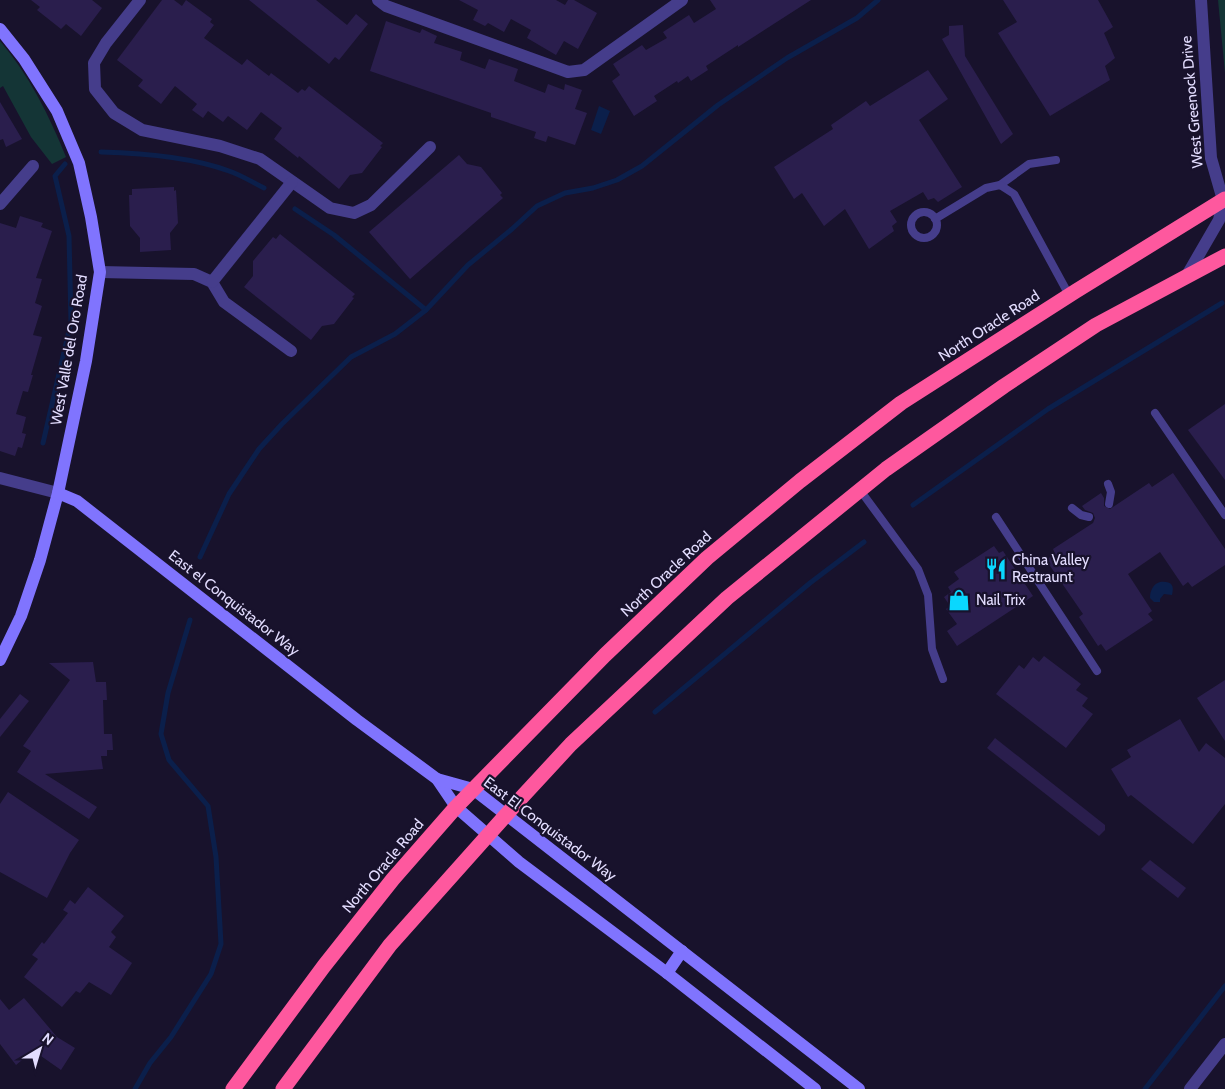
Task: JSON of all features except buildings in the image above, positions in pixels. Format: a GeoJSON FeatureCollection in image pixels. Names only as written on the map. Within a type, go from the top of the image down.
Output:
{"type":"FeatureCollection","features":[{"type":"Feature","properties":{"kind":"highway","name":"North Oracle Road"},"geometry":{"type":"LineString","coordinates":[[233,1089],[324,966],[393,879],[472,789],[612,648],[707,558],[901,403],[1069,295],[1224,200]]}},
{"type":"Feature","properties":{"kind":"highway"},"geometry":{"type":"LineString","coordinates":[[283,1089],[390,946],[488,835],[571,744],[727,598],[886,469],[965,414],[1096,325],[1225,256]]}},
{"type":"Feature","properties":{"kind":"street"},"geometry":{"type":"LineString","coordinates":[[140,0],[106,43],[94,63],[95,88],[114,113],[142,130],[220,146],[260,159],[330,208],[354,213],[371,205],[430,147]]}},
{"type":"Feature","properties":{"kind":"street"},"geometry":{"type":"LineString","coordinates":[[378,0],[386,6],[568,72],[584,70],[682,0]]}},
{"type":"Feature","properties":{"kind":"street","name":"West Greenock Drive"},"geometry":{"type":"LineString","coordinates":[[1201,0],[1211,158],[1224,200]]}},
{"type":"Feature","properties":{"kind":"street","name":"West Valle del Oro Road"},"geometry":{"type":"LineString","coordinates":[[0,29],[24,59],[57,111],[76,155],[91,217],[100,272],[86,361],[58,493],[40,560],[21,616],[0,660]]}},
{"type":"Feature","properties":{"kind":"street"},"geometry":{"type":"LineString","coordinates":[[0,204],[33,166]]}},
{"type":"Feature","properties":{"kind":"street"},"geometry":{"type":"LineString","coordinates":[[212,282],[292,182]]}},
{"type":"Feature","properties":{"kind":"street"},"geometry":{"type":"LineString","coordinates":[[1186,277],[1219,220],[1224,200]]}},
{"type":"Feature","properties":{"kind":"street"},"geometry":{"type":"LineString","coordinates":[[100,272],[194,274],[212,282],[224,302],[291,352]]}},
{"type":"Feature","properties":{"kind":"street","name":"East el Conquistador Way"},"geometry":{"type":"LineString","coordinates":[[0,478],[58,493],[77,501],[357,720],[436,779]]}},
{"type":"Feature","properties":{"kind":"street"},"geometry":{"type":"LineString","coordinates":[[436,779],[456,807],[519,862],[667,973],[815,1089]]}},
{"type":"Feature","properties":{"kind":"street","name":"East El Conquistador Way"},"geometry":{"type":"LineString","coordinates":[[436,779],[472,789],[859,1089]]}},
{"type":"Feature","properties":{"kind":"street"},"geometry":{"type":"LineString","coordinates":[[667,973],[682,951]]}},
{"type":"Feature","properties":{"kind":"street"},"geometry":{"type":"LineString","coordinates":[[1190,1089],[1225,1044]]}},
{"type":"Feature","properties":{"kind":"lane"},"geometry":{"type":"LineString","coordinates":[[935,219],[986,188],[1000,185],[1029,164],[1056,160]]}},
{"type":"Feature","properties":{"kind":"lane"},"geometry":{"type":"LineString","coordinates":[[1000,185],[1014,194],[1069,295]]}},
{"type":"Feature","properties":{"kind":"lane"},"geometry":{"type":"LineString","coordinates":[[1156,413],[1225,515]]}},
{"type":"Feature","properties":{"kind":"lane"},"geometry":{"type":"LineString","coordinates":[[1108,484],[1111,492],[1109,504]]}},
{"type":"Feature","properties":{"kind":"lane"},"geometry":{"type":"LineString","coordinates":[[860,490],[918,569],[928,596],[932,648],[944,679]]}},
{"type":"Feature","properties":{"kind":"lane"},"geometry":{"type":"LineString","coordinates":[[1072,508],[1081,515],[1089,517]]}},
{"type":"Feature","properties":{"kind":"lane"},"geometry":{"type":"LineString","coordinates":[[996,517],[1097,671]]}},
{"type":"Feature","properties":{"kind":"green space"},"geometry":{"type":"Polygon","coordinates":[[[1218,0],[1225,0],[1225,73],[1218,0]]]}},
{"type":"Feature","properties":{"kind":"green space"},"geometry":{"type":"Polygon","coordinates":[[[0,41],[29,82],[45,111],[66,157],[52,164],[31,137],[3,86],[0,88],[0,41]]]}},
{"type":"Feature","properties":{"kind":"water"},"geometry":{"type":"Polygon","coordinates":[[[599,106],[610,111],[601,134],[591,130],[599,106]]]}},
{"type":"Feature","properties":{"kind":"water"},"geometry":{"type":"Polygon","coordinates":[[[1160,582],[1171,584],[1173,588],[1172,595],[1164,594],[1160,602],[1154,602],[1150,598],[1152,588],[1160,582]]]}},
{"type":"Feature","properties":{"kind":"waterway"},"geometry":{"type":"LineString","coordinates":[[200,557],[229,494],[259,449],[351,357],[395,334],[426,310],[468,265],[537,206],[565,193],[593,188],[617,180],[642,166],[718,105],[787,58],[857,18],[878,0]]}},
{"type":"Feature","properties":{"kind":"waterway"},"geometry":{"type":"LineString","coordinates":[[101,152],[133,153],[199,162],[233,173],[264,188]]}},
{"type":"Feature","properties":{"kind":"waterway"},"geometry":{"type":"LineString","coordinates":[[43,443],[71,322],[69,236],[55,176],[65,164]]}},
{"type":"Feature","properties":{"kind":"waterway"},"geometry":{"type":"LineString","coordinates":[[295,209],[334,235],[426,310]]}},
{"type":"Feature","properties":{"kind":"waterway"},"geometry":{"type":"LineString","coordinates":[[913,505],[1048,409],[1222,303]]}},
{"type":"Feature","properties":{"kind":"waterway"},"geometry":{"type":"LineString","coordinates":[[655,712],[810,583],[864,542]]}},
{"type":"Feature","properties":{"kind":"waterway"},"geometry":{"type":"LineString","coordinates":[[135,1089],[150,1063],[171,1037],[211,974],[221,944],[216,857],[208,806],[169,760],[161,734],[168,693],[190,620]]}},
{"type":"Feature","properties":{"kind":"waterway"},"geometry":{"type":"LineString","coordinates":[[1145,1089],[1225,986]]}},
{"type":"Feature","properties":{"kind":"place","name":"China Valley Restraunt"},"geometry":{"type":"Point","coordinates":[996,569]}},
{"type":"Feature","properties":{"kind":"place","name":"Nail Trix"},"geometry":{"type":"Point","coordinates":[959,600]}}]}
